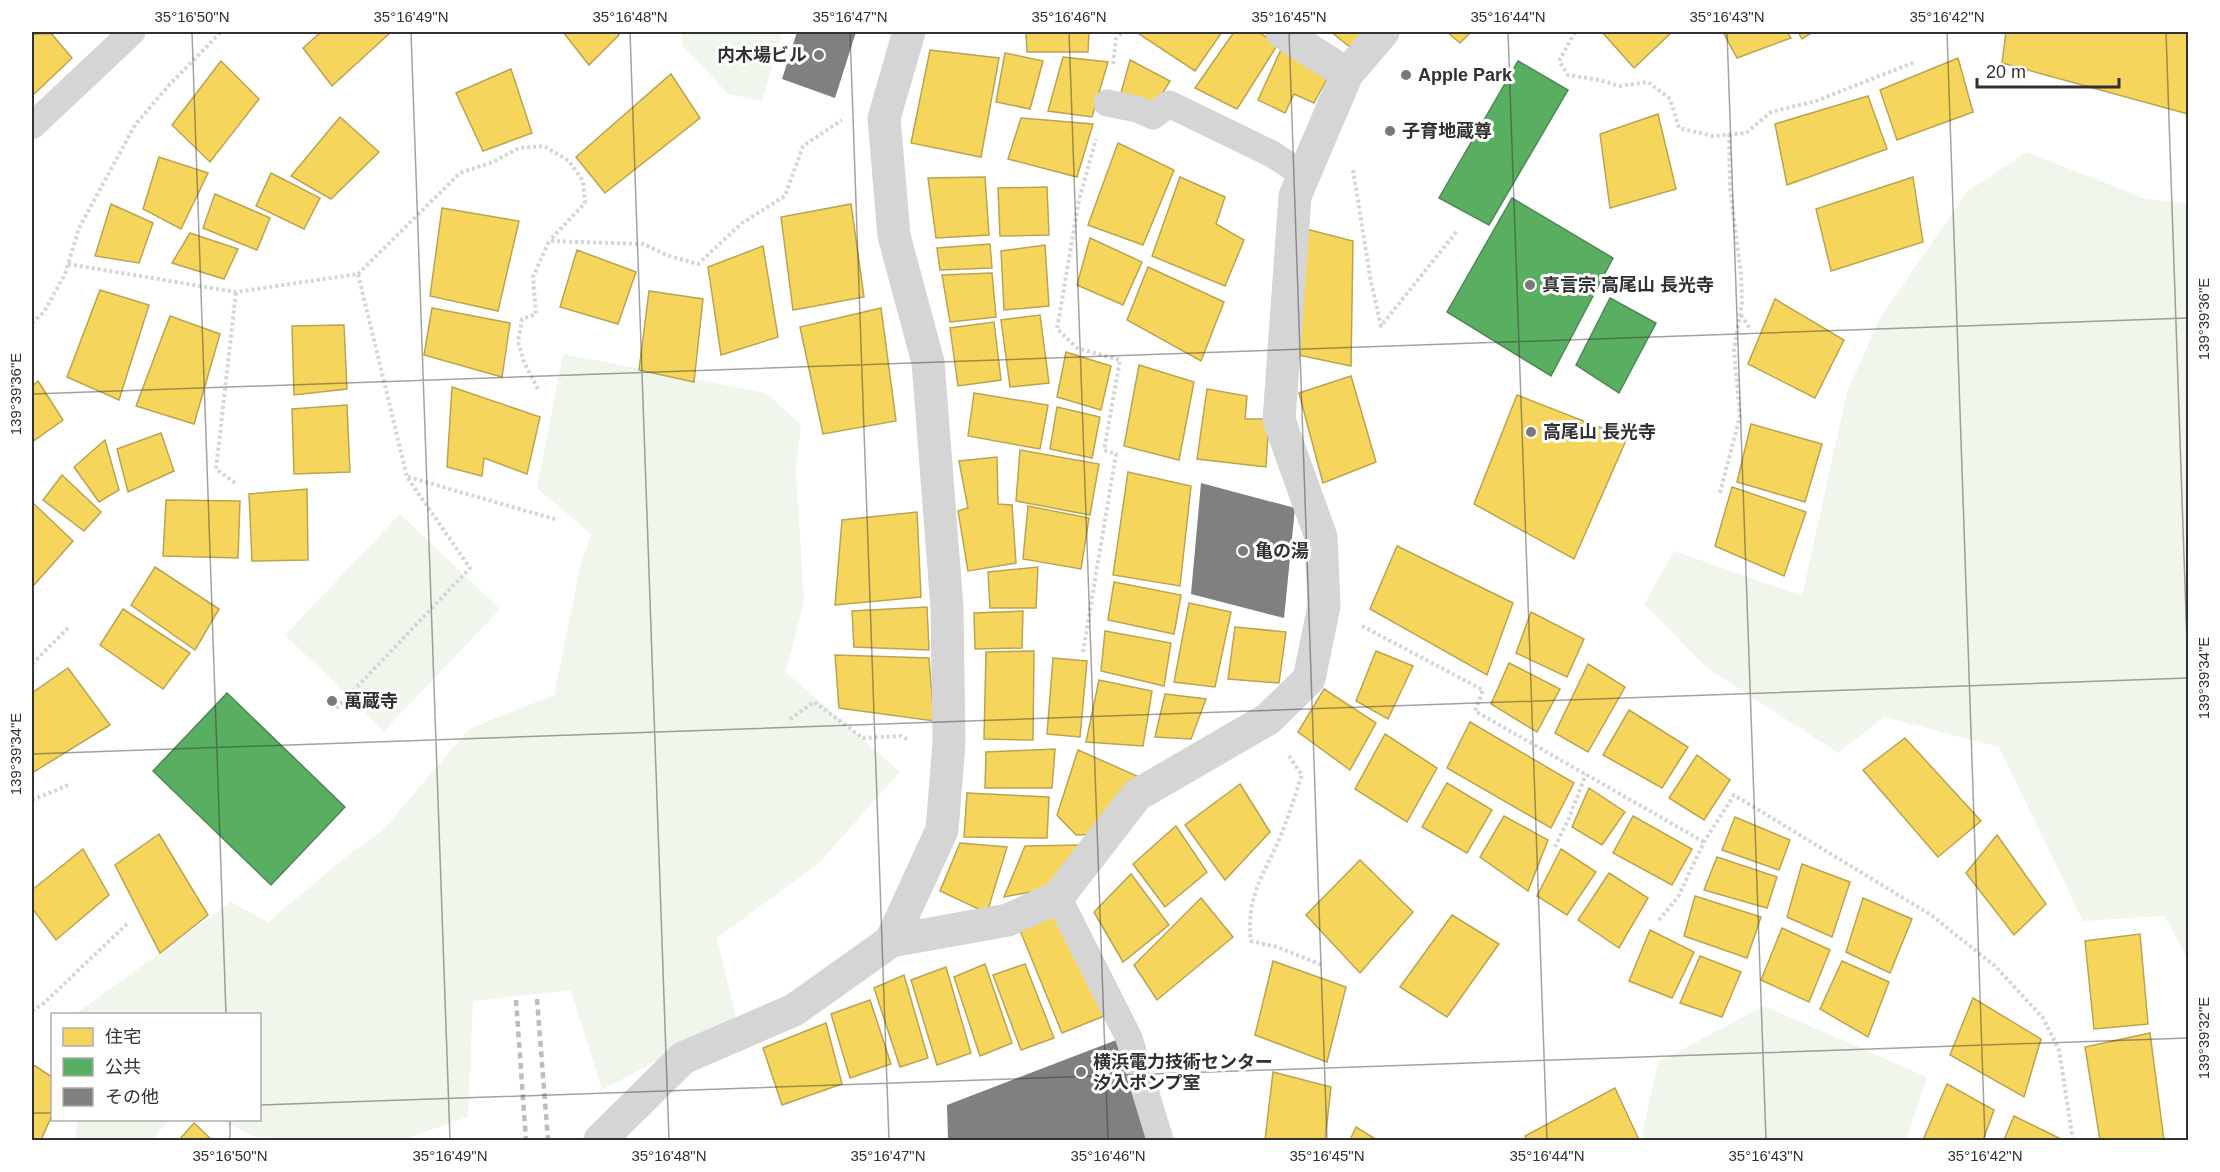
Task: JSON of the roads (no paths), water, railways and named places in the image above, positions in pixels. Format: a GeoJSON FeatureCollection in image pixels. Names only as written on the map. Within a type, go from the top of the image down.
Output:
{"type":"FeatureCollection","features":[{"type":"Feature","properties":{"kind":"street"},"geometry":{"type":"LineString","coordinates":[[891,941],[942,830],[949,742],[947,608],[928,362],[894,236],[884,118],[909,32]]}},
{"type":"Feature","properties":{"kind":"street"},"geometry":{"type":"LineString","coordinates":[[1282,32],[1347,74]]}},
{"type":"Feature","properties":{"kind":"street"},"geometry":{"type":"LineString","coordinates":[[600,1140],[683,1058],[794,1010],[891,941],[1008,920],[1058,897],[1137,795],[1268,719],[1309,680],[1324,606],[1321,537],[1279,420],[1295,196],[1347,74],[1383,32]]}},
{"type":"Feature","properties":{"kind":"lane"},"geometry":{"type":"LineString","coordinates":[[32,126],[132,32]]}},
{"type":"Feature","properties":{"kind":"lane"},"geometry":{"type":"LineString","coordinates":[[1107,103],[1137,109],[1153,116],[1169,104],[1272,154],[1304,175]]}},
{"type":"Feature","properties":{"kind":"lane"},"geometry":{"type":"LineString","coordinates":[[1058,897],[1129,1038],[1160,1140]]}},
{"type":"Feature","properties":{"kind":"railway"},"geometry":{"type":"LineString","coordinates":[[537,999],[548,1140]]}},
{"type":"Feature","properties":{"kind":"railway"},"geometry":{"type":"LineString","coordinates":[[516,1000],[526,1140]]}},
{"type":"Feature","properties":{"kind":"place","name":"内木場ビル"},"geometry":{"type":"Point","coordinates":[819,55]}},
{"type":"Feature","properties":{"kind":"place","name":"Apple Park"},"geometry":{"type":"Point","coordinates":[1406,75]}},
{"type":"Feature","properties":{"kind":"place","name":"子育地蔵尊"},"geometry":{"type":"Point","coordinates":[1390,131]}},
{"type":"Feature","properties":{"kind":"place","name":"真言宗 高尾山 長光寺"},"geometry":{"type":"Point","coordinates":[1530,285]}},
{"type":"Feature","properties":{"kind":"place","name":"高尾山 長光寺"},"geometry":{"type":"Point","coordinates":[1531,432]}},
{"type":"Feature","properties":{"kind":"place","name":"亀の湯"},"geometry":{"type":"Point","coordinates":[1243,551]}},
{"type":"Feature","properties":{"kind":"place","name":"萬蔵寺"},"geometry":{"type":"Point","coordinates":[332,701]}},
{"type":"Feature","properties":{"kind":"place","name":"横浜電力技術センター 汐入ポンプ室"},"geometry":{"type":"Point","coordinates":[1081,1072]}}]}
